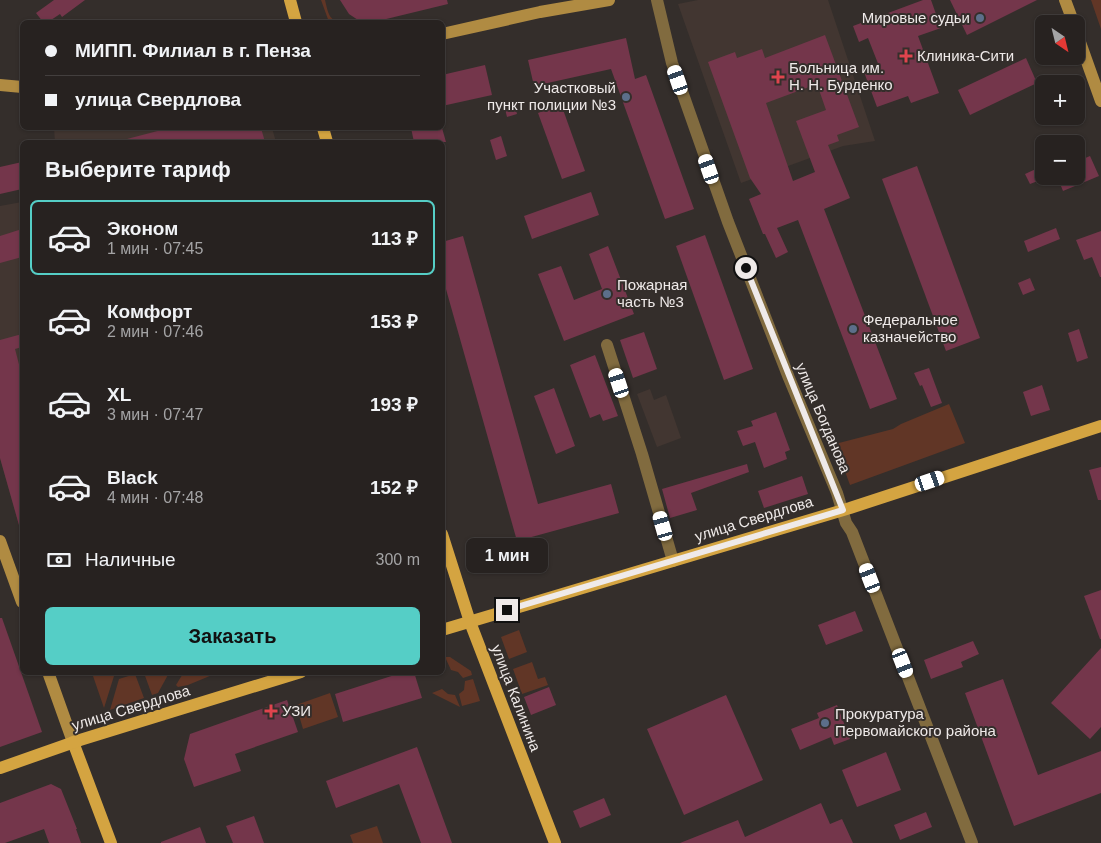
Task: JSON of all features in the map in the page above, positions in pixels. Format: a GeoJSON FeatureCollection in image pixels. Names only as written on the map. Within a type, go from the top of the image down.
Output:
{"type":"FeatureCollection","features":[{"type":"Feature","properties":{"kind":"main road"},"geometry":{"type":"LineString","coordinates":[[290,0],[295,20]]}},
{"type":"Feature","properties":{"kind":"main road"},"geometry":{"type":"LineString","coordinates":[[445,33],[540,12],[609,0]]}},
{"type":"Feature","properties":{"kind":"main road"},"geometry":{"type":"LineString","coordinates":[[1065,0],[1071,15]]}},
{"type":"Feature","properties":{"kind":"main road"},"geometry":{"type":"LineString","coordinates":[[1085,57],[1101,102]]}},
{"type":"Feature","properties":{"kind":"main road"},"geometry":{"type":"LineString","coordinates":[[0,85],[20,86]]}},
{"type":"Feature","properties":{"kind":"main road","name":"улица Свердлова"},"geometry":{"type":"LineString","coordinates":[[445,629],[843,510],[1101,426]]}},
{"type":"Feature","properties":{"kind":"main road"},"geometry":{"type":"LineString","coordinates":[[0,541],[20,596]]}},
{"type":"Feature","properties":{"kind":"main road","name":"улица Калинина"},"geometry":{"type":"LineString","coordinates":[[445,543],[470,622],[555,843]]}},
{"type":"Feature","properties":{"kind":"main road"},"geometry":{"type":"LineString","coordinates":[[49,675],[111,843]]}},
{"type":"Feature","properties":{"kind":"main road","name":"улица Свердлова"},"geometry":{"type":"LineString","coordinates":[[0,768],[73,742],[292,675]]}},
{"type":"Feature","properties":{"kind":"street","name":"улица Богданова"},"geometry":{"type":"LineString","coordinates":[[658,0],[672,62],[728,222],[843,510],[846,523],[859,550],[972,843]]}},
{"type":"Feature","properties":{"kind":"street"},"geometry":{"type":"LineString","coordinates":[[607,345],[673,560]]}},
{"type":"Feature","properties":{"kind":"shaded area"},"geometry":{"type":"Polygon","coordinates":[[[321,0],[325,0],[330,17],[336,20],[328,20],[321,0]]]}},
{"type":"Feature","properties":{"kind":"shaded area"},"geometry":{"type":"Polygon","coordinates":[[[698,0],[828,0],[875,141],[843,146],[741,183],[678,4],[698,0]]]}},
{"type":"Feature","properties":{"kind":"shaded area"},"geometry":{"type":"Polygon","coordinates":[[[1091,0],[1101,0],[1101,29],[1091,0]]]}},
{"type":"Feature","properties":{"kind":"shaded area"},"geometry":{"type":"Polygon","coordinates":[[[54,130],[273,130],[275,140],[55,140],[54,130]]]}},
{"type":"Feature","properties":{"kind":"shaded area"},"geometry":{"type":"Polygon","coordinates":[[[20,202],[20,529],[0,458],[0,206],[20,202]]]}},
{"type":"Feature","properties":{"kind":"shaded area"},"geometry":{"type":"Polygon","coordinates":[[[650,389],[654,400],[666,395],[681,438],[657,447],[637,394],[650,389]]]}},
{"type":"Feature","properties":{"kind":"shaded area"},"geometry":{"type":"Polygon","coordinates":[[[949,404],[965,443],[850,485],[835,444],[893,429],[949,404]]]}},
{"type":"Feature","properties":{"kind":"shaded area"},"geometry":{"type":"Polygon","coordinates":[[[519,630],[527,652],[509,659],[501,637],[519,630]]]}},
{"type":"Feature","properties":{"kind":"shaded area"},"geometry":{"type":"Polygon","coordinates":[[[445,657],[450,657],[471,671],[472,675],[463,678],[458,672],[451,670],[445,657]]]}},
{"type":"Feature","properties":{"kind":"shaded area"},"geometry":{"type":"Polygon","coordinates":[[[532,662],[538,679],[545,677],[548,685],[522,694],[513,669],[532,662]]]}},
{"type":"Feature","properties":{"kind":"shaded area"},"geometry":{"type":"Polygon","coordinates":[[[93,675],[114,676],[104,708],[93,675]]]}},
{"type":"Feature","properties":{"kind":"shaded area"},"geometry":{"type":"Polygon","coordinates":[[[135,675],[144,698],[110,710],[119,679],[135,675]]]}},
{"type":"Feature","properties":{"kind":"shaded area"},"geometry":{"type":"Polygon","coordinates":[[[145,675],[168,675],[158,693],[152,695],[145,675]]]}},
{"type":"Feature","properties":{"kind":"shaded area"},"geometry":{"type":"Polygon","coordinates":[[[182,675],[212,675],[188,685],[178,687],[176,685],[182,675]]]}},
{"type":"Feature","properties":{"kind":"shaded area"},"geometry":{"type":"Polygon","coordinates":[[[473,679],[480,701],[462,706],[459,694],[464,690],[465,681],[473,679]]]}},
{"type":"Feature","properties":{"kind":"shaded area"},"geometry":{"type":"Polygon","coordinates":[[[442,689],[448,694],[455,695],[460,707],[432,693],[442,689]]]}},
{"type":"Feature","properties":{"kind":"shaded area"},"geometry":{"type":"Polygon","coordinates":[[[330,693],[338,717],[303,729],[296,705],[330,693]]]}},
{"type":"Feature","properties":{"kind":"shaded area"},"geometry":{"type":"Polygon","coordinates":[[[377,826],[383,843],[353,843],[350,835],[377,826]]]}},
{"type":"Feature","properties":{"kind":"building"},"geometry":{"type":"Polygon","coordinates":[[[54,0],[85,0],[62,17],[60,14],[51,20],[41,20],[36,13],[54,0]]]}},
{"type":"Feature","properties":{"kind":"building"},"geometry":{"type":"Polygon","coordinates":[[[340,0],[447,0],[448,4],[382,20],[358,20],[349,14],[340,0]]]}},
{"type":"Feature","properties":{"kind":"building","name":"Клиника-Сити"},"geometry":{"type":"Polygon","coordinates":[[[923,0],[931,0],[941,28],[918,36],[939,93],[911,103],[908,96],[877,107],[864,72],[879,66],[868,38],[859,42],[853,26],[923,0]]]}},
{"type":"Feature","properties":{"kind":"building","name":"Мировые судьи"},"geometry":{"type":"Polygon","coordinates":[[[950,0],[1037,0],[967,35],[950,0]]]}},
{"type":"Feature","properties":{"kind":"building"},"geometry":{"type":"Polygon","coordinates":[[[825,35],[859,127],[837,135],[839,141],[828,145],[850,198],[824,209],[897,399],[870,409],[798,220],[777,228],[788,252],[776,258],[765,234],[763,234],[749,199],[761,194],[750,178],[708,62],[735,52],[737,58],[762,49],[765,58],[825,35]],[[817,84],[766,103],[793,181],[815,172],[796,121],[826,110],[817,84]]]}},
{"type":"Feature","properties":{"kind":"building"},"geometry":{"type":"Polygon","coordinates":[[[626,38],[635,79],[646,75],[694,209],[665,219],[611,69],[534,86],[528,60],[626,38]]]}},
{"type":"Feature","properties":{"kind":"building"},"geometry":{"type":"Polygon","coordinates":[[[1026,58],[1035,78],[1035,84],[970,115],[958,90],[1026,58]]]}},
{"type":"Feature","properties":{"kind":"building"},"geometry":{"type":"Polygon","coordinates":[[[485,65],[492,95],[445,105],[445,74],[485,65]]]}},
{"type":"Feature","properties":{"kind":"building"},"geometry":{"type":"Polygon","coordinates":[[[514,102],[517,114],[507,117],[504,105],[514,102]]]}},
{"type":"Feature","properties":{"kind":"building"},"geometry":{"type":"Polygon","coordinates":[[[561,104],[585,171],[562,179],[538,113],[561,104]]]}},
{"type":"Feature","properties":{"kind":"building"},"geometry":{"type":"Polygon","coordinates":[[[161,130],[262,130],[264,140],[127,140],[161,130]]]}},
{"type":"Feature","properties":{"kind":"building"},"geometry":{"type":"Polygon","coordinates":[[[411,130],[443,130],[446,142],[445,140],[414,140],[411,130]]]}},
{"type":"Feature","properties":{"kind":"building"},"geometry":{"type":"Polygon","coordinates":[[[501,136],[507,156],[496,160],[490,140],[501,136]]]}},
{"type":"Feature","properties":{"kind":"building"},"geometry":{"type":"Polygon","coordinates":[[[1090,156],[1099,176],[1085,182],[1085,158],[1090,156]]]}},
{"type":"Feature","properties":{"kind":"building"},"geometry":{"type":"Polygon","coordinates":[[[20,162],[20,189],[0,194],[0,167],[20,162]]]}},
{"type":"Feature","properties":{"kind":"building"},"geometry":{"type":"Polygon","coordinates":[[[917,166],[980,338],[946,351],[882,179],[917,166]]]}},
{"type":"Feature","properties":{"kind":"building"},"geometry":{"type":"Polygon","coordinates":[[[1035,169],[1035,182],[1030,184],[1025,174],[1035,169]]]}},
{"type":"Feature","properties":{"kind":"building"},"geometry":{"type":"Polygon","coordinates":[[[1061,185],[1077,185],[1063,191],[1061,185]]]}},
{"type":"Feature","properties":{"kind":"building"},"geometry":{"type":"Polygon","coordinates":[[[591,192],[599,215],[532,239],[524,216],[591,192]]]}},
{"type":"Feature","properties":{"kind":"building"},"geometry":{"type":"Polygon","coordinates":[[[1056,228],[1060,239],[1028,252],[1024,241],[1056,228]]]}},
{"type":"Feature","properties":{"kind":"building"},"geometry":{"type":"Polygon","coordinates":[[[20,230],[20,258],[0,263],[0,236],[20,230]]]}},
{"type":"Feature","properties":{"kind":"building"},"geometry":{"type":"Polygon","coordinates":[[[1101,231],[1100,277],[1092,257],[1084,260],[1076,240],[1101,231]]]}},
{"type":"Feature","properties":{"kind":"building"},"geometry":{"type":"Polygon","coordinates":[[[705,235],[753,369],[724,380],[676,246],[705,235]]]}},
{"type":"Feature","properties":{"kind":"building"},"geometry":{"type":"Polygon","coordinates":[[[463,236],[538,504],[611,484],[619,513],[517,541],[445,286],[445,241],[463,236]]]}},
{"type":"Feature","properties":{"kind":"building","name":"Пожарная часть №3"},"geometry":{"type":"Polygon","coordinates":[[[608,246],[634,314],[564,341],[538,274],[561,266],[574,300],[602,289],[589,254],[608,246]]]}},
{"type":"Feature","properties":{"kind":"building"},"geometry":{"type":"Polygon","coordinates":[[[1030,278],[1035,290],[1023,295],[1018,283],[1030,278]]]}},
{"type":"Feature","properties":{"kind":"building"},"geometry":{"type":"Polygon","coordinates":[[[1079,329],[1088,358],[1077,362],[1068,333],[1079,329]]]}},
{"type":"Feature","properties":{"kind":"building"},"geometry":{"type":"Polygon","coordinates":[[[644,332],[657,369],[633,378],[620,340],[644,332]]]}},
{"type":"Feature","properties":{"kind":"building"},"geometry":{"type":"Polygon","coordinates":[[[20,335],[20,348],[15,349],[20,368],[20,525],[0,458],[0,340],[20,335]]]}},
{"type":"Feature","properties":{"kind":"building"},"geometry":{"type":"Polygon","coordinates":[[[595,355],[618,416],[603,421],[600,414],[590,418],[570,365],[595,355]]]}},
{"type":"Feature","properties":{"kind":"building"},"geometry":{"type":"Polygon","coordinates":[[[929,368],[942,403],[931,407],[922,385],[920,386],[914,373],[929,368]]]}},
{"type":"Feature","properties":{"kind":"building"},"geometry":{"type":"Polygon","coordinates":[[[1042,385],[1050,410],[1031,416],[1023,392],[1042,385]]]}},
{"type":"Feature","properties":{"kind":"building"},"geometry":{"type":"Polygon","coordinates":[[[554,388],[575,446],[556,454],[534,396],[554,388]]]}},
{"type":"Feature","properties":{"kind":"building"},"geometry":{"type":"Polygon","coordinates":[[[776,412],[790,450],[785,452],[787,459],[764,468],[755,442],[743,446],[737,431],[753,426],[751,421],[776,412]]]}},
{"type":"Feature","properties":{"kind":"building"},"geometry":{"type":"Polygon","coordinates":[[[747,464],[749,472],[691,493],[697,510],[670,518],[662,489],[747,464]]]}},
{"type":"Feature","properties":{"kind":"building"},"geometry":{"type":"Polygon","coordinates":[[[1101,467],[1101,500],[1098,500],[1089,470],[1101,467]]]}},
{"type":"Feature","properties":{"kind":"building"},"geometry":{"type":"Polygon","coordinates":[[[802,476],[808,494],[764,508],[758,491],[802,476]]]}},
{"type":"Feature","properties":{"kind":"building"},"geometry":{"type":"Polygon","coordinates":[[[1101,590],[1101,639],[1100,639],[1084,596],[1101,590]]]}},
{"type":"Feature","properties":{"kind":"building"},"geometry":{"type":"Polygon","coordinates":[[[855,611],[863,631],[826,645],[818,625],[855,611]]]}},
{"type":"Feature","properties":{"kind":"building"},"geometry":{"type":"Polygon","coordinates":[[[0,618],[2,618],[20,669],[20,675],[22,675],[42,732],[0,747],[0,618]]]}},
{"type":"Feature","properties":{"kind":"building"},"geometry":{"type":"Polygon","coordinates":[[[973,641],[979,654],[961,662],[963,667],[931,679],[924,660],[973,641]]]}},
{"type":"Feature","properties":{"kind":"building"},"geometry":{"type":"Polygon","coordinates":[[[1101,648],[1101,727],[1090,739],[1051,703],[1101,648]]]}},
{"type":"Feature","properties":{"kind":"building"},"geometry":{"type":"Polygon","coordinates":[[[395,675],[415,675],[422,698],[343,722],[335,694],[395,675]]]}},
{"type":"Feature","properties":{"kind":"building"},"geometry":{"type":"Polygon","coordinates":[[[1003,679],[1038,775],[1101,751],[1101,793],[1014,826],[965,693],[1003,679]]]}},
{"type":"Feature","properties":{"kind":"building"},"geometry":{"type":"Polygon","coordinates":[[[549,687],[556,705],[531,715],[524,697],[549,687]]]}},
{"type":"Feature","properties":{"kind":"building"},"geometry":{"type":"Polygon","coordinates":[[[726,695],[763,780],[684,815],[647,729],[726,695]]]}},
{"type":"Feature","properties":{"kind":"building"},"geometry":{"type":"Polygon","coordinates":[[[287,700],[298,732],[235,754],[241,771],[194,787],[184,759],[190,734],[287,700]]]}},
{"type":"Feature","properties":{"kind":"building","name":"Прокуратура Первомайского района"},"geometry":{"type":"Polygon","coordinates":[[[837,705],[850,739],[834,745],[831,737],[800,750],[791,729],[819,718],[817,713],[837,705]]]}},
{"type":"Feature","properties":{"kind":"building"},"geometry":{"type":"Polygon","coordinates":[[[417,747],[452,843],[421,843],[399,784],[336,808],[326,781],[417,747]]]}},
{"type":"Feature","properties":{"kind":"building"},"geometry":{"type":"Polygon","coordinates":[[[886,752],[901,790],[857,807],[842,770],[886,752]]]}},
{"type":"Feature","properties":{"kind":"building"},"geometry":{"type":"Polygon","coordinates":[[[51,784],[61,789],[81,843],[49,843],[44,829],[5,843],[0,843],[0,803],[51,784]]]}},
{"type":"Feature","properties":{"kind":"building"},"geometry":{"type":"Polygon","coordinates":[[[604,798],[611,815],[580,828],[573,811],[604,798]]]}},
{"type":"Feature","properties":{"kind":"building"},"geometry":{"type":"Polygon","coordinates":[[[821,803],[830,824],[842,819],[853,843],[680,843],[738,820],[745,837],[821,803]]]}},
{"type":"Feature","properties":{"kind":"building"},"geometry":{"type":"Polygon","coordinates":[[[926,812],[932,827],[900,840],[894,825],[926,812]]]}},
{"type":"Feature","properties":{"kind":"building"},"geometry":{"type":"Polygon","coordinates":[[[254,816],[264,843],[233,843],[226,826],[254,816]]]}},
{"type":"Feature","properties":{"kind":"building"},"geometry":{"type":"Polygon","coordinates":[[[200,827],[206,843],[161,843],[161,842],[200,827]]]}},
{"type":"Feature","properties":{"kind":"place","name":"Мировые судьи"},"geometry":{"type":"Point","coordinates":[980,18]}},
{"type":"Feature","properties":{"kind":"place","name":"Клиника-Сити"},"geometry":{"type":"Point","coordinates":[906,56]}},
{"type":"Feature","properties":{"kind":"place","name":"Больница им. Н. Н. Бурденко"},"geometry":{"type":"Point","coordinates":[778,77]}},
{"type":"Feature","properties":{"kind":"place","name":"Участковый пункт полиции №3"},"geometry":{"type":"Point","coordinates":[626,97]}},
{"type":"Feature","properties":{"kind":"place","name":"Пожарная часть №3"},"geometry":{"type":"Point","coordinates":[607,294]}},
{"type":"Feature","properties":{"kind":"place","name":"Федеральное казначейство"},"geometry":{"type":"Point","coordinates":[853,329]}},
{"type":"Feature","properties":{"kind":"place","name":"УЗИ"},"geometry":{"type":"Point","coordinates":[271,711]}},
{"type":"Feature","properties":{"kind":"place","name":"Прокуратура Первомайского района"},"geometry":{"type":"Point","coordinates":[825,723]}},
{"type":"Feature","properties":{"kind":"route"},"geometry":{"type":"LineString","coordinates":[[507,610],[843,510],[746,268]]}}]}
